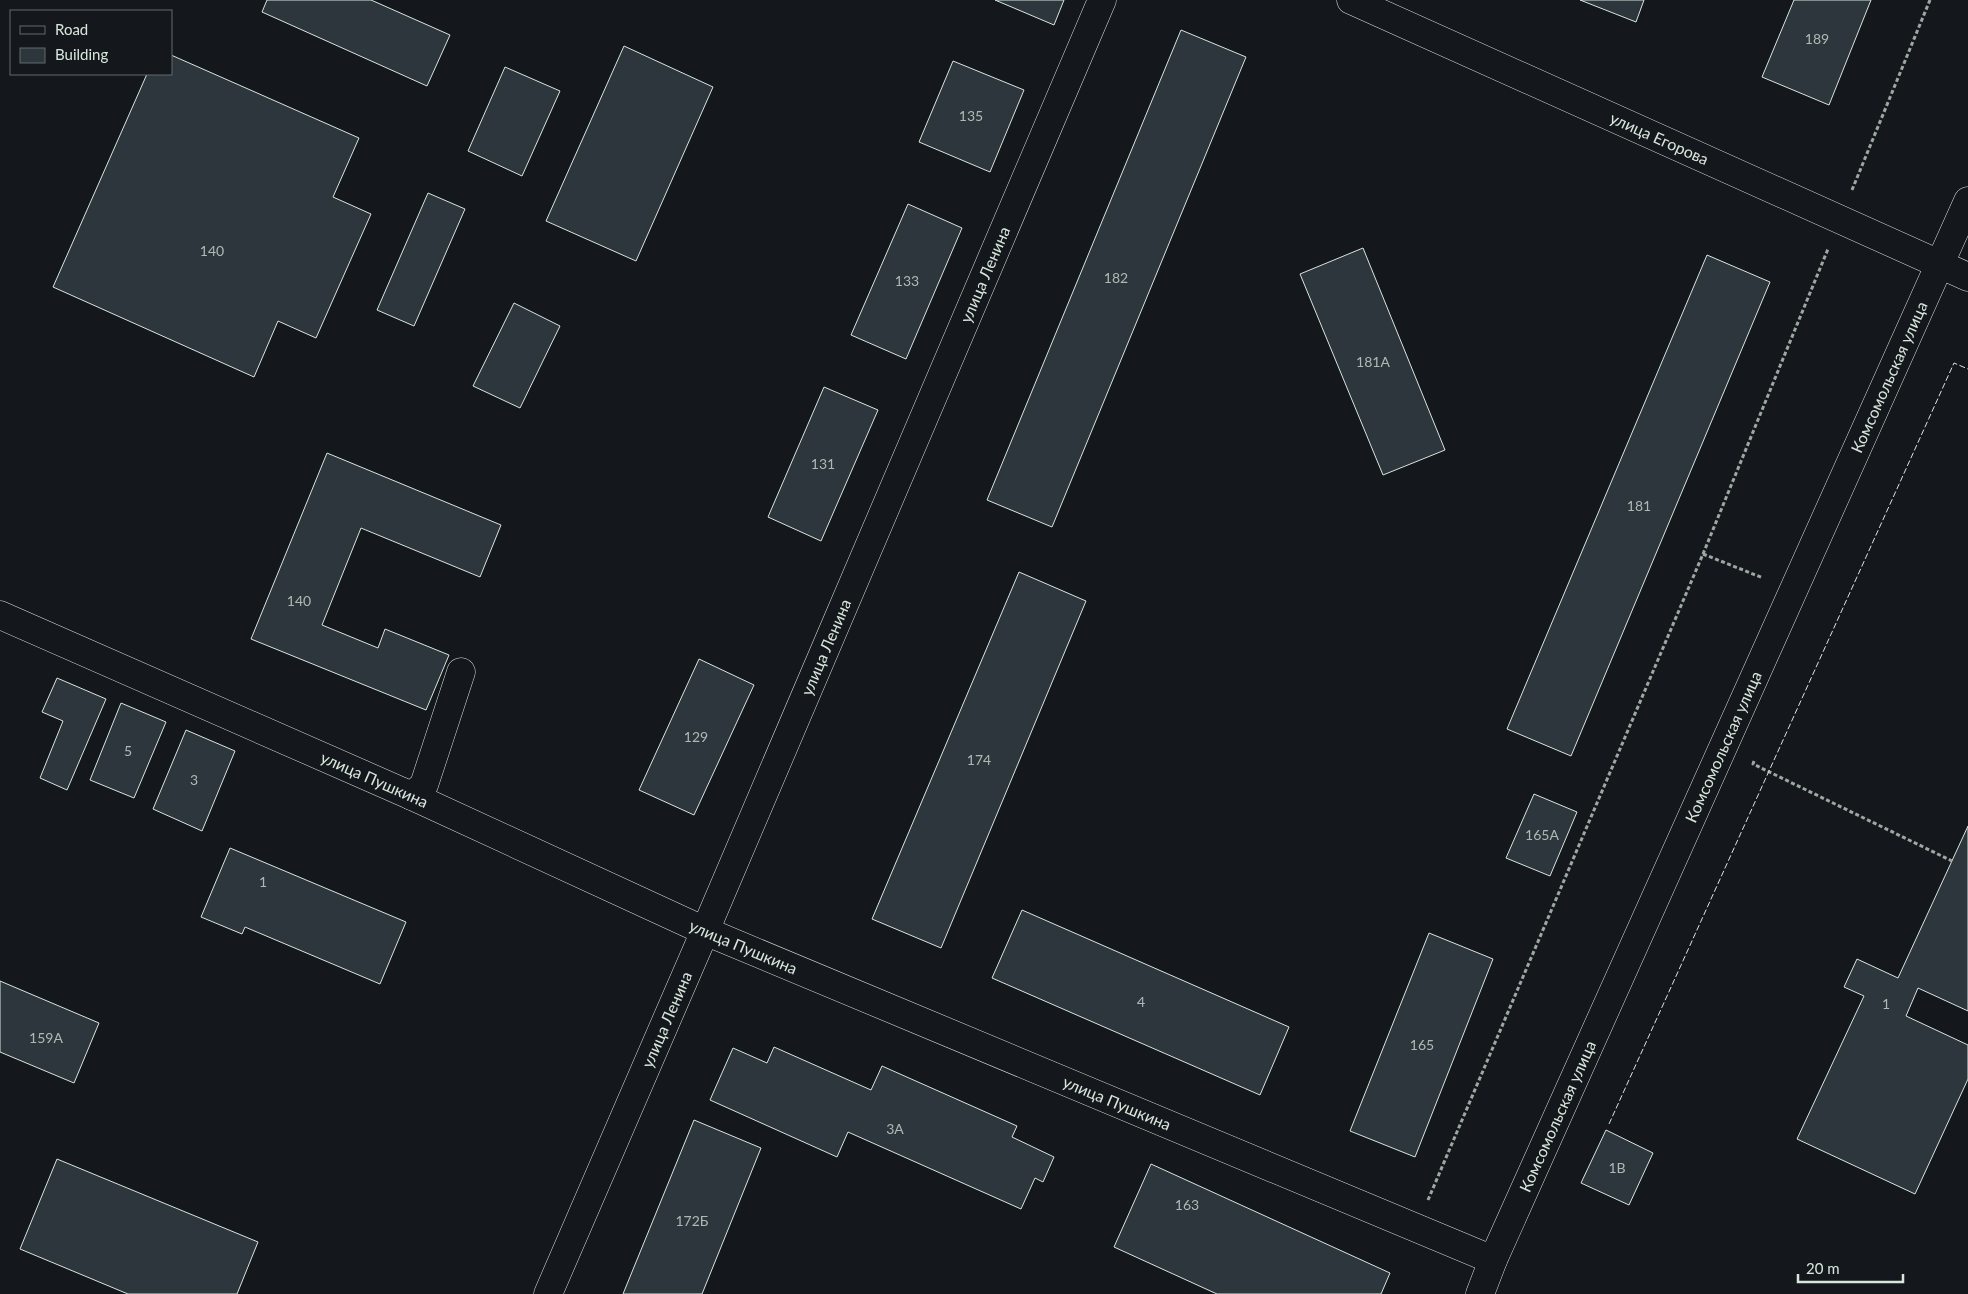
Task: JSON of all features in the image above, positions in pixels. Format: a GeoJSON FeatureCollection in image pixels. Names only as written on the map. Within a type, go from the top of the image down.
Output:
{"type":"FeatureCollection","features":[{"type":"Feature","properties":{"kind":"street","name":"улица Ленина"},"geometry":{"type":"LineString","coordinates":[[548,1294],[1102,0]]}},
{"type":"Feature","properties":{"kind":"street","name":"улица Егорова"},"geometry":{"type":"LineString","coordinates":[[1351,0],[1968,277]]}},
{"type":"Feature","properties":{"kind":"street","name":"Комсомольская улица"},"geometry":{"type":"LineString","coordinates":[[1480,1294],[1493,1260],[1968,202]]}},
{"type":"Feature","properties":{"kind":"street","name":"улица Пушкина"},"geometry":{"type":"LineString","coordinates":[[0,615],[412,796],[705,931],[1493,1260]]}},
{"type":"Feature","properties":{"kind":"street"},"geometry":{"type":"LineString","coordinates":[[412,796],[424,785],[460,672]]}},
{"type":"Feature","properties":{"kind":"path"},"geometry":{"type":"LineString","coordinates":[[1416,1228],[1703,554],[1930,0]]}},
{"type":"Feature","properties":{"kind":"path"},"geometry":{"type":"LineString","coordinates":[[1703,554],[1763,578]]}},
{"type":"Feature","properties":{"kind":"path"},"geometry":{"type":"LineString","coordinates":[[1753,764],[1952,861]]}},
{"type":"Feature","properties":{"kind":"building"},"geometry":{"type":"Polygon","coordinates":[[[267,0],[371,0],[450,35],[427,86],[262,12],[267,0]]]}},
{"type":"Feature","properties":{"kind":"building"},"geometry":{"type":"Polygon","coordinates":[[[995,0],[1064,0],[1054,25],[995,0]]]}},
{"type":"Feature","properties":{"kind":"building"},"geometry":{"type":"Polygon","coordinates":[[[1580,0],[1644,0],[1636,22],[1580,0]]]}},
{"type":"Feature","properties":{"kind":"building"},"geometry":{"type":"Polygon","coordinates":[[[1794,0],[1871,0],[1829,105],[1762,77],[1794,0]]]}},
{"type":"Feature","properties":{"kind":"building"},"geometry":{"type":"Polygon","coordinates":[[[1181,30],[1246,57],[1052,527],[987,500],[1181,30]]]}},
{"type":"Feature","properties":{"kind":"building"},"geometry":{"type":"Polygon","coordinates":[[[624,46],[713,87],[636,261],[546,221],[624,46]]]}},
{"type":"Feature","properties":{"kind":"building"},"geometry":{"type":"Polygon","coordinates":[[[172,55],[359,138],[333,197],[371,214],[316,338],[278,321],[254,377],[53,287],[147,75],[172,75],[172,55]]]}},
{"type":"Feature","properties":{"kind":"building"},"geometry":{"type":"Polygon","coordinates":[[[953,61],[1024,90],[990,172],[919,142],[953,61]]]}},
{"type":"Feature","properties":{"kind":"building"},"geometry":{"type":"Polygon","coordinates":[[[505,67],[560,91],[522,176],[468,151],[505,67]]]}},
{"type":"Feature","properties":{"kind":"building"},"geometry":{"type":"Polygon","coordinates":[[[428,193],[465,209],[414,326],[377,310],[428,193]]]}},
{"type":"Feature","properties":{"kind":"building"},"geometry":{"type":"Polygon","coordinates":[[[908,204],[962,228],[906,359],[851,335],[908,204]]]}},
{"type":"Feature","properties":{"kind":"building"},"geometry":{"type":"Polygon","coordinates":[[[1363,248],[1445,450],[1383,475],[1300,274],[1363,248]]]}},
{"type":"Feature","properties":{"kind":"building"},"geometry":{"type":"Polygon","coordinates":[[[1707,255],[1770,282],[1571,756],[1507,729],[1707,255]]]}},
{"type":"Feature","properties":{"kind":"building"},"geometry":{"type":"Polygon","coordinates":[[[514,303],[560,326],[520,408],[473,386],[514,303]]]}},
{"type":"Feature","properties":{"kind":"building"},"geometry":{"type":"Polygon","coordinates":[[[824,387],[878,410],[821,541],[768,517],[824,387]]]}},
{"type":"Feature","properties":{"kind":"building"},"geometry":{"type":"Polygon","coordinates":[[[327,453],[501,525],[480,577],[361,528],[322,625],[378,648],[385,629],[449,655],[426,710],[251,639],[327,453]]]}},
{"type":"Feature","properties":{"kind":"building"},"geometry":{"type":"Polygon","coordinates":[[[1019,572],[1086,601],[941,948],[872,919],[1019,572]]]}},
{"type":"Feature","properties":{"kind":"building"},"geometry":{"type":"Polygon","coordinates":[[[699,659],[754,685],[694,815],[639,790],[699,659]]]}},
{"type":"Feature","properties":{"kind":"building"},"geometry":{"type":"Polygon","coordinates":[[[57,678],[106,699],[67,790],[40,778],[63,721],[42,712],[57,678]]]}},
{"type":"Feature","properties":{"kind":"building"},"geometry":{"type":"Polygon","coordinates":[[[121,703],[166,722],[134,798],[90,780],[121,703]]]}},
{"type":"Feature","properties":{"kind":"building"},"geometry":{"type":"Polygon","coordinates":[[[186,730],[235,751],[202,831],[153,809],[186,730]]]}},
{"type":"Feature","properties":{"kind":"building"},"geometry":{"type":"Polygon","coordinates":[[[1534,794],[1577,812],[1550,876],[1506,858],[1534,794]]]}},
{"type":"Feature","properties":{"kind":"building"},"geometry":{"type":"Polygon","coordinates":[[[1968,826],[1968,1011],[1918,988],[1906,1016],[1968,1045],[1968,1079],[1915,1194],[1797,1139],[1864,996],[1844,987],[1857,959],[1898,978],[1968,826]]]}},
{"type":"Feature","properties":{"kind":"building"},"geometry":{"type":"Polygon","coordinates":[[[230,848],[406,922],[380,984],[245,927],[242,934],[201,917],[230,848]]]}},
{"type":"Feature","properties":{"kind":"building"},"geometry":{"type":"Polygon","coordinates":[[[1022,910],[1289,1027],[1260,1095],[992,978],[1022,910]]]}},
{"type":"Feature","properties":{"kind":"building"},"geometry":{"type":"Polygon","coordinates":[[[1429,933],[1493,959],[1415,1157],[1350,1131],[1429,933]]]}},
{"type":"Feature","properties":{"kind":"building"},"geometry":{"type":"Polygon","coordinates":[[[0,981],[99,1023],[74,1083],[0,1052],[0,981]]]}},
{"type":"Feature","properties":{"kind":"building"},"geometry":{"type":"Polygon","coordinates":[[[774,1047],[871,1090],[882,1066],[1017,1126],[1012,1137],[1054,1157],[1043,1182],[1035,1178],[1021,1209],[848,1132],[837,1157],[710,1100],[733,1048],[767,1063],[774,1047]]]}},
{"type":"Feature","properties":{"kind":"building"},"geometry":{"type":"Polygon","coordinates":[[[694,1120],[761,1148],[702,1294],[623,1294],[694,1120]]]}},
{"type":"Feature","properties":{"kind":"building"},"geometry":{"type":"Polygon","coordinates":[[[1606,1130],[1653,1153],[1629,1205],[1581,1183],[1606,1130]]]}},
{"type":"Feature","properties":{"kind":"building"},"geometry":{"type":"Polygon","coordinates":[[[57,1159],[258,1242],[237,1294],[128,1294],[20,1249],[57,1159]]]}},
{"type":"Feature","properties":{"kind":"building"},"geometry":{"type":"Polygon","coordinates":[[[1151,1164],[1390,1273],[1381,1294],[1217,1294],[1114,1247],[1151,1164]]]}},
{"type":"Feature","properties":{"kind":"fence"},"geometry":{"type":"LineString","coordinates":[[1609,1124],[1954,363],[1968,369]]}}]}
